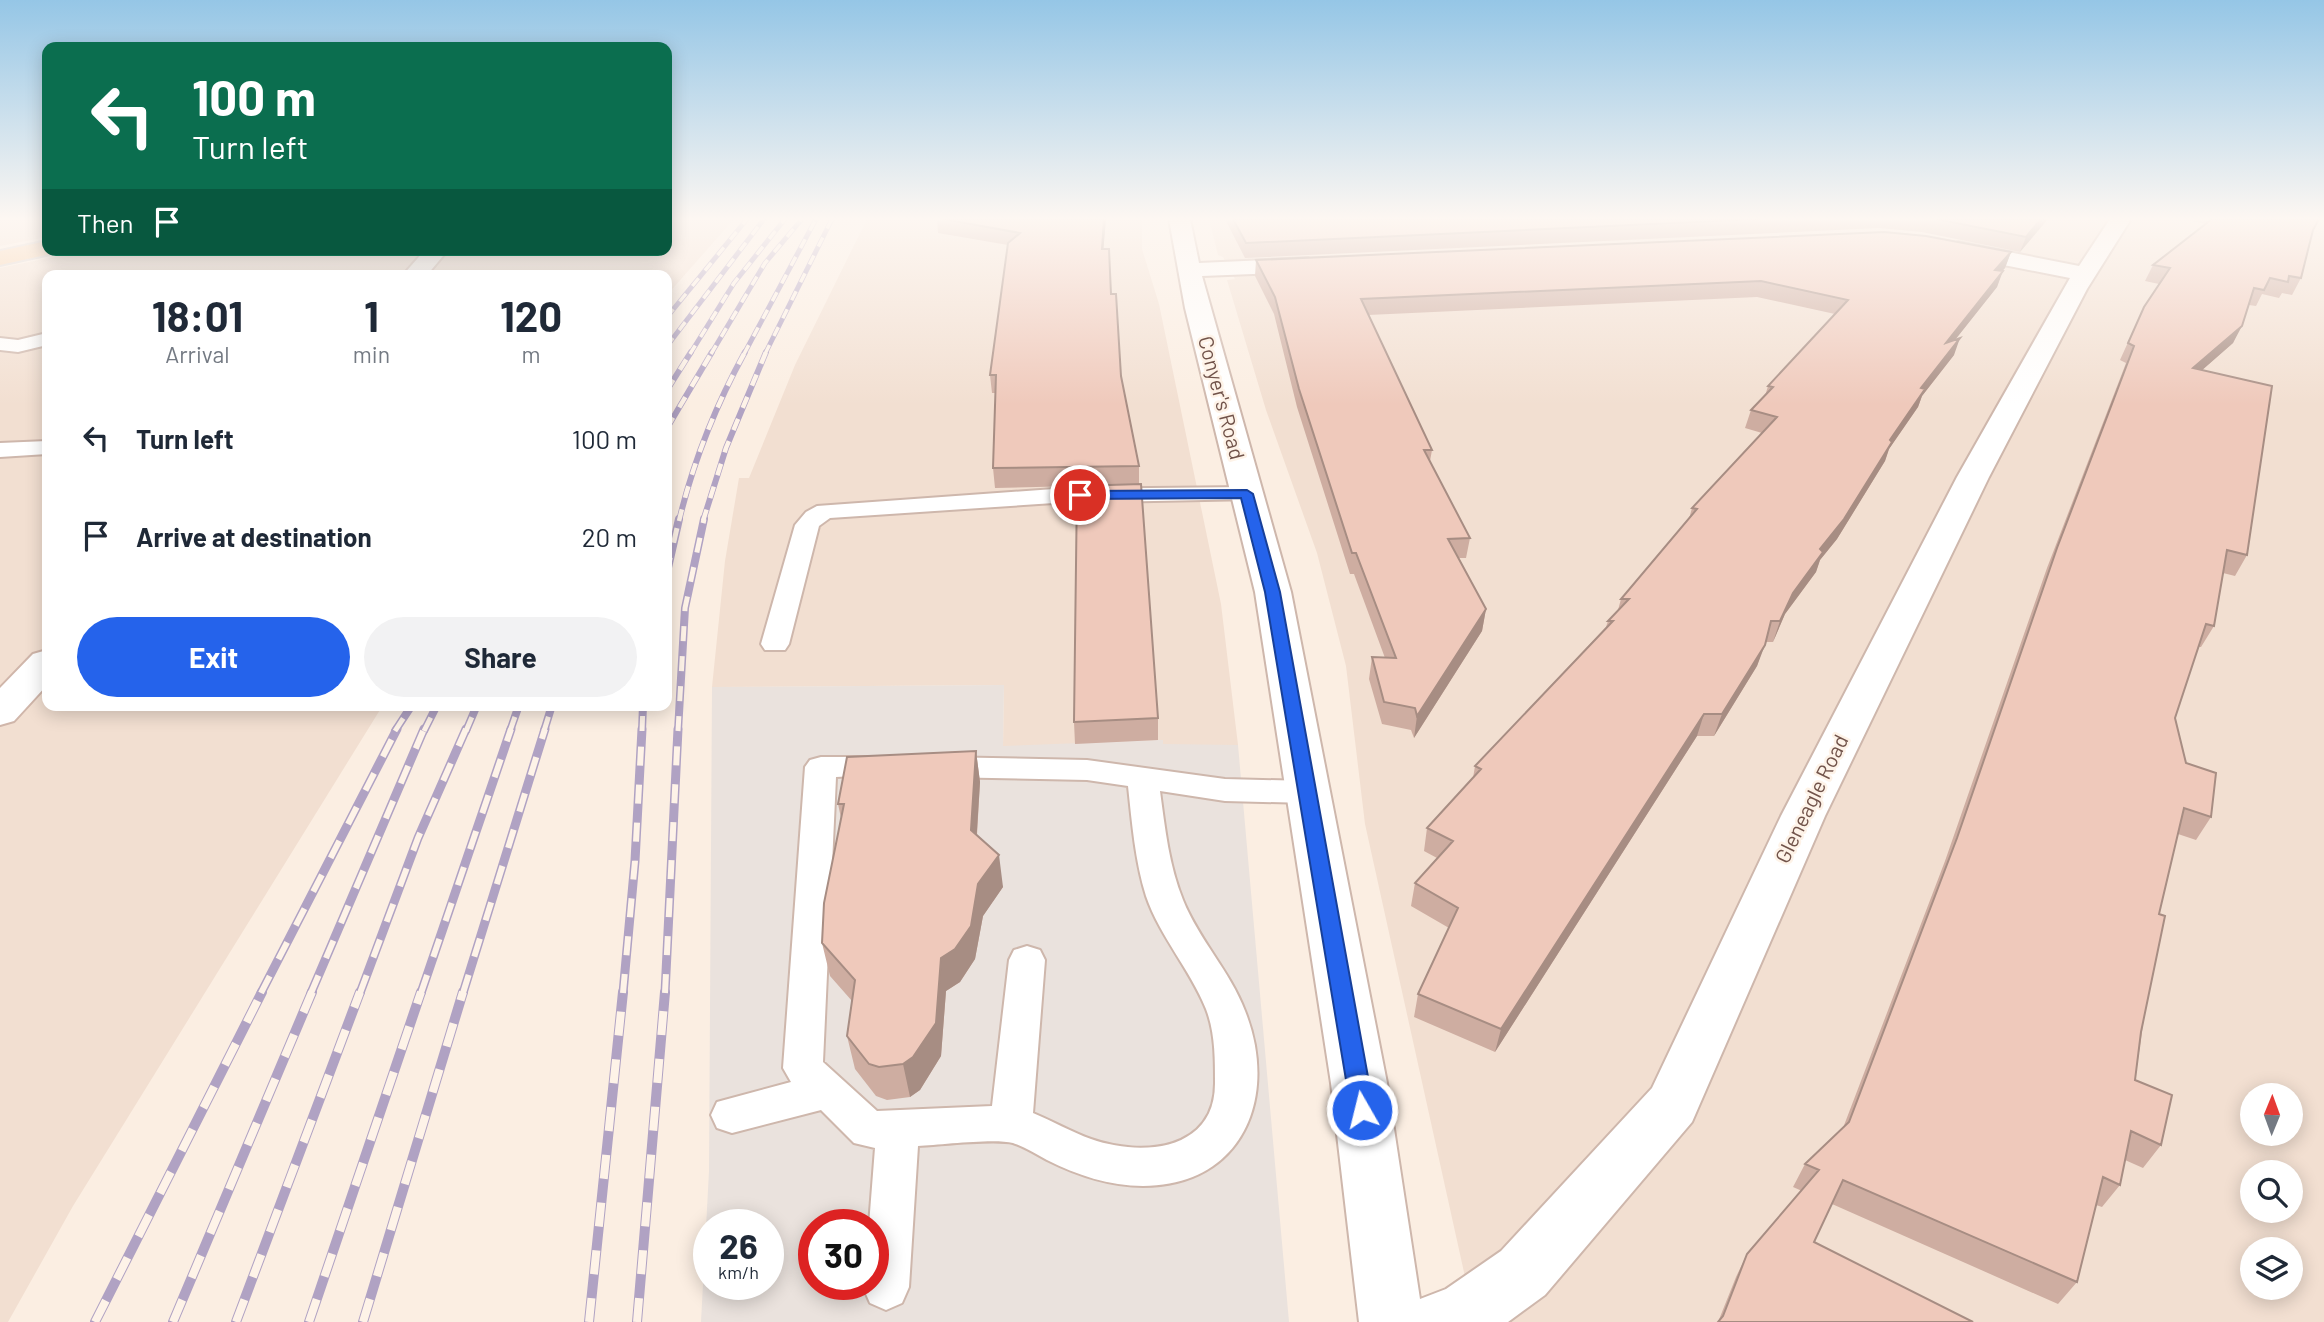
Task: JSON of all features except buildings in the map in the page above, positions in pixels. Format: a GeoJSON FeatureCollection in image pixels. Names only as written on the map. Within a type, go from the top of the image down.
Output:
{"type":"FeatureCollection","features":[{"type":"Feature","properties":{"kind":"street","name":"Conyer's Road"},"geometry":{"type":"LineString","coordinates":[[1191,281],[1273,592],[1359,1083],[1391,1322]]}},
{"type":"Feature","properties":{"kind":"street","name":"Gleneagle Road"},"geometry":{"type":"LineString","coordinates":[[1442,1322],[1458,1319],[1523,1273],[1672,1105],[1802,816],[1973,477],[2080,281]]}},
{"type":"Feature","properties":{"kind":"street"},"geometry":{"type":"LineString","coordinates":[[0,712],[42,667]]}},
{"type":"Feature","properties":{"kind":"lane"},"geometry":{"type":"LineString","coordinates":[[0,344],[18,346],[42,340]]}},
{"type":"Feature","properties":{"kind":"lane"},"geometry":{"type":"LineString","coordinates":[[0,450],[42,448]]}},
{"type":"Feature","properties":{"kind":"lane"},"geometry":{"type":"LineString","coordinates":[[775,644],[807,525],[814,517],[825,512],[1054,496],[1247,494]]}},
{"type":"Feature","properties":{"kind":"lane"},"geometry":{"type":"LineString","coordinates":[[1142,777],[1155,866],[1164,898],[1176,925],[1225,1006],[1231,1024],[1236,1069],[1231,1118],[1211,1148],[1193,1159],[1148,1168],[1083,1159],[1033,1131],[1011,1124],[869,1130],[803,1068],[821,767],[1018,767],[1087,770],[1142,777],[1225,790],[1308,792]]}},
{"type":"Feature","properties":{"kind":"lane"},"geometry":{"type":"LineString","coordinates":[[1011,1124],[1027,960]]}},
{"type":"Feature","properties":{"kind":"lane"},"geometry":{"type":"LineString","coordinates":[[732,1115],[828,1091]]}},
{"type":"Feature","properties":{"kind":"lane"},"geometry":{"type":"LineString","coordinates":[[889,1258],[898,1128]]}},
{"type":"Feature","properties":{"kind":"shaded area"},"geometry":{"type":"Polygon","coordinates":[[[0,281],[42,281],[42,711],[379,711],[73,1206],[8,1322],[0,1322],[0,281]]]}},
{"type":"Feature","properties":{"kind":"shaded area"},"geometry":{"type":"Polygon","coordinates":[[[672,281],[680,281],[672,289],[672,281]]]}},
{"type":"Feature","properties":{"kind":"shaded area"},"geometry":{"type":"Polygon","coordinates":[[[837,281],[1152,281],[1159,304],[1221,604],[1238,745],[1003,746],[1004,685],[712,687],[725,561],[739,478],[749,478],[795,365],[837,281]]]}},
{"type":"Feature","properties":{"kind":"shaded area"},"geometry":{"type":"Polygon","coordinates":[[[1227,281],[2324,281],[2324,1322],[1475,1322],[1365,824],[1346,666],[1317,553],[1266,410],[1227,281]]]}},
{"type":"Feature","properties":{"kind":"shaded area"},"geometry":{"type":"Polygon","coordinates":[[[1004,685],[1003,746],[1158,740],[1163,740],[1163,744],[1238,745],[1289,1322],[701,1322],[702,1300],[784,1300],[784,1209],[707,1209],[712,687],[1004,685]]]}},
{"type":"Feature","properties":{"kind":"railway"},"geometry":{"type":"LineString","coordinates":[[672,311],[697,281]]}},
{"type":"Feature","properties":{"kind":"railway"},"geometry":{"type":"LineString","coordinates":[[672,339],[717,281]]}},
{"type":"Feature","properties":{"kind":"railway"},"geometry":{"type":"LineString","coordinates":[[690,354],[736,281]]}},
{"type":"Feature","properties":{"kind":"railway"},"geometry":{"type":"LineString","coordinates":[[711,354],[755,281]]}},
{"type":"Feature","properties":{"kind":"railway"},"geometry":{"type":"LineString","coordinates":[[744,354],[783,281]]}},
{"type":"Feature","properties":{"kind":"railway"},"geometry":{"type":"LineString","coordinates":[[765,354],[801,281]]}},
{"type":"Feature","properties":{"kind":"railway"},"geometry":{"type":"LineString","coordinates":[[672,382],[691,352]]}},
{"type":"Feature","properties":{"kind":"railway"},"geometry":{"type":"LineString","coordinates":[[672,420],[712,352]]}},
{"type":"Feature","properties":{"kind":"railway"},"geometry":{"type":"LineString","coordinates":[[679,521],[706,434],[745,352]]}},
{"type":"Feature","properties":{"kind":"railway"},"geometry":{"type":"LineString","coordinates":[[703,521],[726,448],[766,352]]}},
{"type":"Feature","properties":{"kind":"railway"},"geometry":{"type":"LineString","coordinates":[[672,550],[679,519]]}},
{"type":"Feature","properties":{"kind":"railway"},"geometry":{"type":"LineString","coordinates":[[678,731],[685,608],[704,519]]}},
{"type":"Feature","properties":{"kind":"railway"},"geometry":{"type":"LineString","coordinates":[[395,731],[408,711]]}},
{"type":"Feature","properties":{"kind":"railway"},"geometry":{"type":"LineString","coordinates":[[424,731],[434,711]]}},
{"type":"Feature","properties":{"kind":"railway"},"geometry":{"type":"LineString","coordinates":[[466,731],[474,711]]}},
{"type":"Feature","properties":{"kind":"railway"},"geometry":{"type":"LineString","coordinates":[[510,731],[517,711]]}},
{"type":"Feature","properties":{"kind":"railway"},"geometry":{"type":"LineString","coordinates":[[544,731],[550,711]]}},
{"type":"Feature","properties":{"kind":"railway"},"geometry":{"type":"LineString","coordinates":[[642,731],[643,711]]}},
{"type":"Feature","properties":{"kind":"railway"},"geometry":{"type":"LineString","coordinates":[[261,993],[397,729]]}},
{"type":"Feature","properties":{"kind":"railway"},"geometry":{"type":"LineString","coordinates":[[311,993],[424,729]]}},
{"type":"Feature","properties":{"kind":"railway"},"geometry":{"type":"LineString","coordinates":[[360,993],[418,838],[466,729]]}},
{"type":"Feature","properties":{"kind":"railway"},"geometry":{"type":"LineString","coordinates":[[421,993],[511,729]]}},
{"type":"Feature","properties":{"kind":"railway"},"geometry":{"type":"LineString","coordinates":[[463,993],[545,729]]}},
{"type":"Feature","properties":{"kind":"railway"},"geometry":{"type":"LineString","coordinates":[[623,993],[635,861],[642,729]]}},
{"type":"Feature","properties":{"kind":"railway"},"geometry":{"type":"LineString","coordinates":[[665,993],[678,729]]}},
{"type":"Feature","properties":{"kind":"railway"},"geometry":{"type":"LineString","coordinates":[[95,1322],[262,992]]}},
{"type":"Feature","properties":{"kind":"railway"},"geometry":{"type":"LineString","coordinates":[[173,1322],[312,992]]}},
{"type":"Feature","properties":{"kind":"railway"},"geometry":{"type":"LineString","coordinates":[[236,1322],[360,992]]}},
{"type":"Feature","properties":{"kind":"railway"},"geometry":{"type":"LineString","coordinates":[[309,1322],[421,992]]}},
{"type":"Feature","properties":{"kind":"railway"},"geometry":{"type":"LineString","coordinates":[[363,1322],[463,992]]}},
{"type":"Feature","properties":{"kind":"railway"},"geometry":{"type":"LineString","coordinates":[[589,1322],[623,992]]}},
{"type":"Feature","properties":{"kind":"railway"},"geometry":{"type":"LineString","coordinates":[[637,1322],[665,992]]}},
{"type":"Feature","properties":{"kind":"route"},"geometry":{"type":"LineString","coordinates":[[1080,495],[1208,492],[1247,494],[1273,592],[1362,1110]]}}]}
